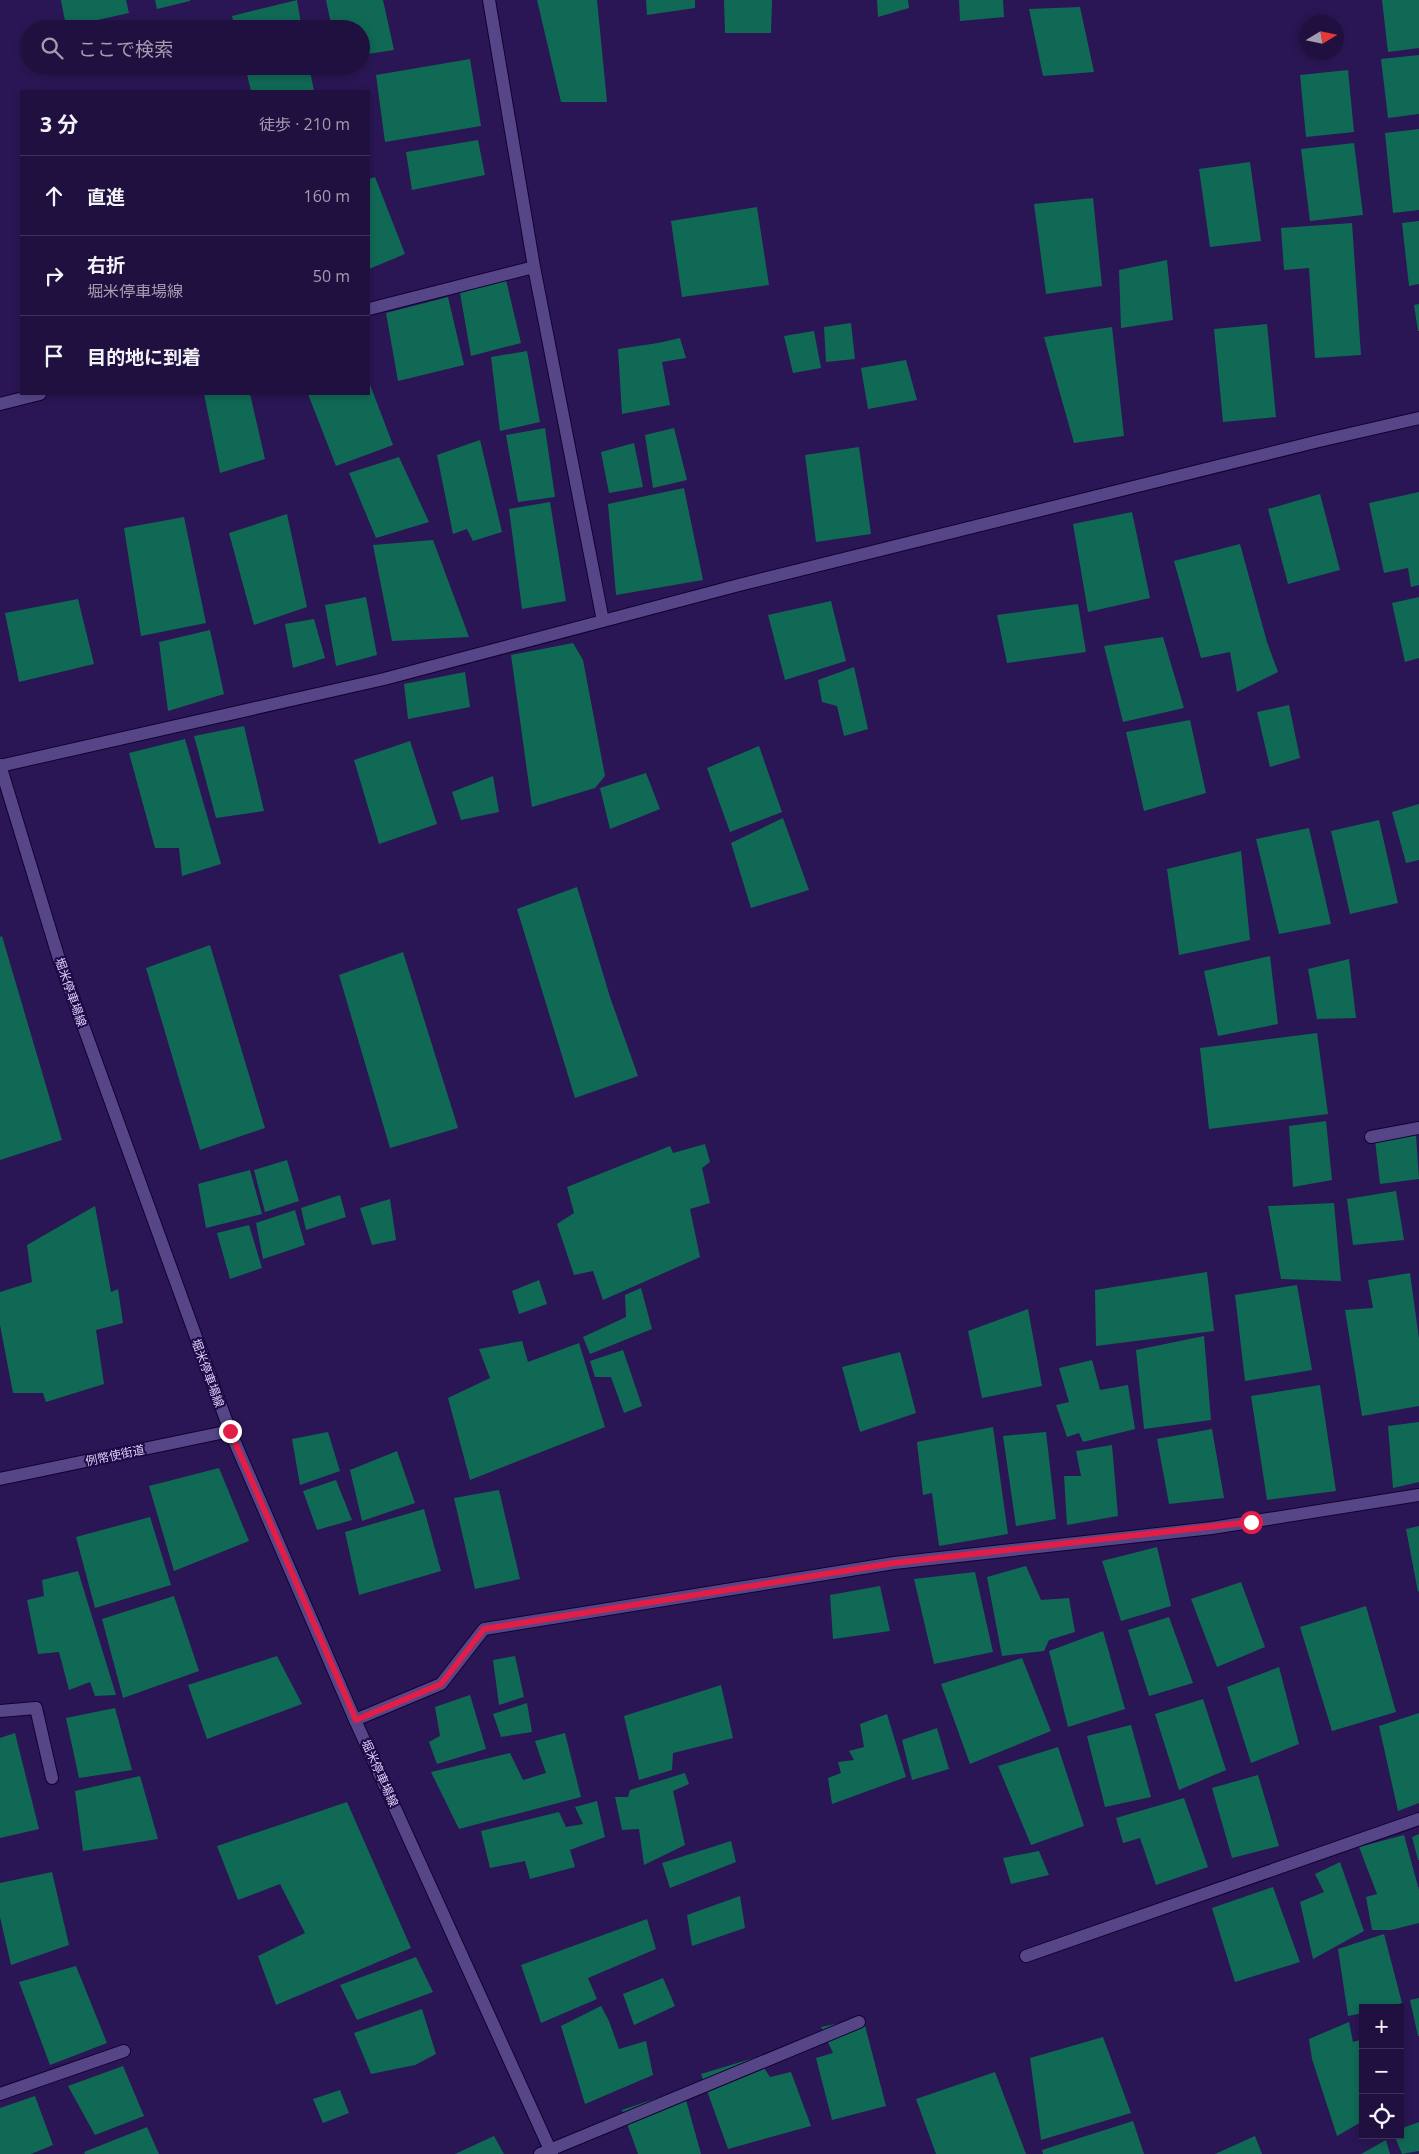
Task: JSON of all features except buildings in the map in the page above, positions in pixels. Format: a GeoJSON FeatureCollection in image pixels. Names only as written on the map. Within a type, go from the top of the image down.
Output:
{"type":"FeatureCollection","features":[{"type":"Feature","properties":{"kind":"street"},"geometry":{"type":"LineString","coordinates":[[489,0],[534,267],[603,621]]}},
{"type":"Feature","properties":{"kind":"street"},"geometry":{"type":"LineString","coordinates":[[370,309],[534,267]]}},
{"type":"Feature","properties":{"kind":"street"},"geometry":{"type":"LineString","coordinates":[[0,404],[36,395]]}},
{"type":"Feature","properties":{"kind":"street"},"geometry":{"type":"LineString","coordinates":[[0,765],[384,679],[739,585],[1419,418]]}},
{"type":"Feature","properties":{"kind":"street","name":"堀米停車場線"},"geometry":{"type":"LineString","coordinates":[[0,765],[59,959],[230,1431],[548,2153]]}},
{"type":"Feature","properties":{"kind":"street"},"geometry":{"type":"LineString","coordinates":[[1371,1137],[1419,1128]]}},
{"type":"Feature","properties":{"kind":"street","name":"例幣使街道"},"geometry":{"type":"LineString","coordinates":[[0,1479],[230,1431]]}},
{"type":"Feature","properties":{"kind":"street"},"geometry":{"type":"LineString","coordinates":[[356,1720],[441,1684],[484,1629],[894,1563],[1212,1528],[1419,1495]]}},
{"type":"Feature","properties":{"kind":"street"},"geometry":{"type":"LineString","coordinates":[[0,1711],[36,1708],[52,1778]]}},
{"type":"Feature","properties":{"kind":"street"},"geometry":{"type":"LineString","coordinates":[[1026,1956],[1419,1819]]}},
{"type":"Feature","properties":{"kind":"street"},"geometry":{"type":"LineString","coordinates":[[548,2153],[858,2022]]}},
{"type":"Feature","properties":{"kind":"street"},"geometry":{"type":"LineString","coordinates":[[0,2094],[124,2051]]}},
{"type":"Feature","properties":{"kind":"route"},"geometry":{"type":"LineString","coordinates":[[230,1431],[356,1720],[441,1684],[484,1629],[894,1563],[1212,1528],[1251,1522]]}}]}
